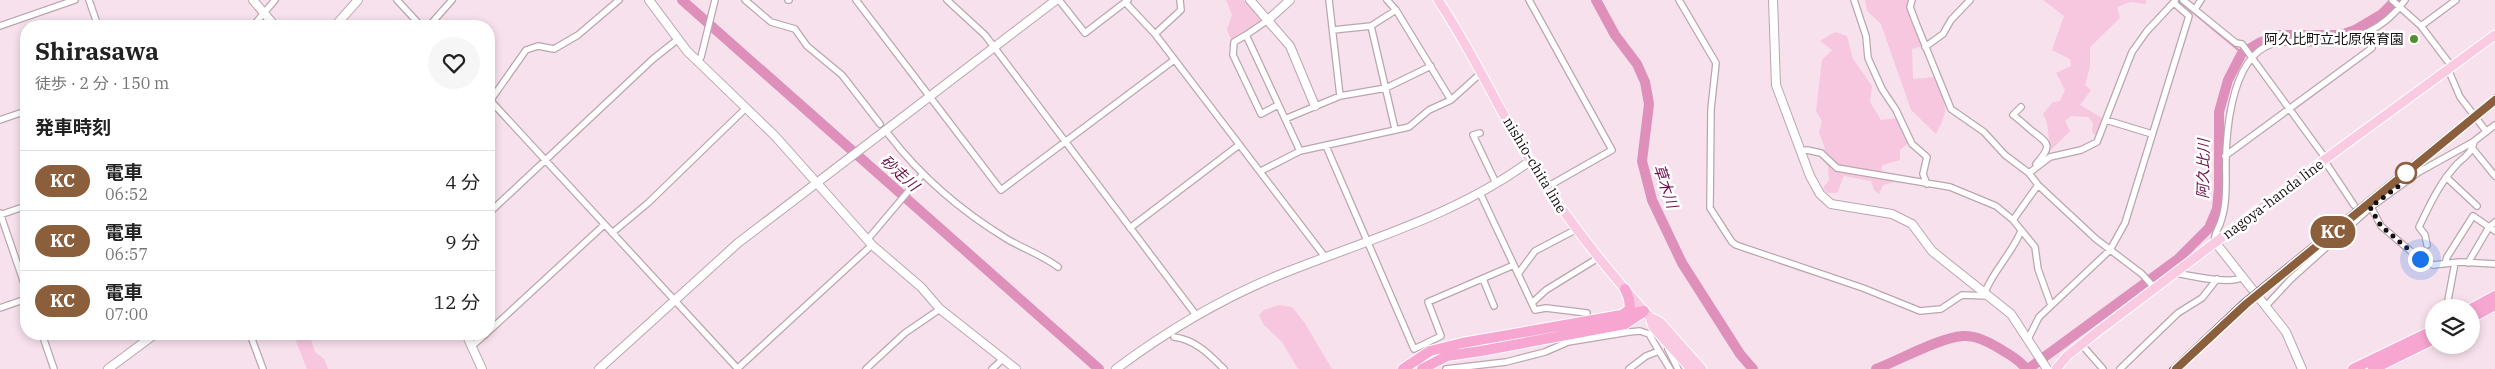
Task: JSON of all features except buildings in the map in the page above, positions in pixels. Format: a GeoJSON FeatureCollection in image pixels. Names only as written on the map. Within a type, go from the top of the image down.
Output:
{"type":"FeatureCollection","features":[{"type":"Feature","properties":{"kind":"highway"},"geometry":{"type":"LineString","coordinates":[[1621,316],[1630,309],[1630,299],[1625,289]]}},
{"type":"Feature","properties":{"kind":"highway"},"geometry":{"type":"LineString","coordinates":[[2480,304],[2495,296]]}},
{"type":"Feature","properties":{"kind":"highway"},"geometry":{"type":"LineString","coordinates":[[2480,313],[2495,305]]}},
{"type":"Feature","properties":{"kind":"highway"},"geometry":{"type":"LineString","coordinates":[[1403,369],[1421,355],[1462,343],[1515,332],[1621,316],[1647,314]]}},
{"type":"Feature","properties":{"kind":"highway"},"geometry":{"type":"LineString","coordinates":[[1422,369],[1439,358],[1481,352],[1624,324],[1647,314]]}},
{"type":"Feature","properties":{"kind":"highway"},"geometry":{"type":"LineString","coordinates":[[2353,369],[2425,334]]}},
{"type":"Feature","properties":{"kind":"highway"},"geometry":{"type":"LineString","coordinates":[[2374,369],[2425,344]]}},
{"type":"Feature","properties":{"kind":"highway"},"geometry":{"type":"LineString","coordinates":[[1412,369],[1440,350]]}},
{"type":"Feature","properties":{"kind":"highway"},"geometry":{"type":"LineString","coordinates":[[1432,369],[1458,354]]}},
{"type":"Feature","properties":{"kind":"main road","name":"nishio-chita line"},"geometry":{"type":"LineString","coordinates":[[1438,0],[1482,72],[1530,161],[1575,230],[1647,314],[1660,322],[1702,369]]}},
{"type":"Feature","properties":{"kind":"main road","name":"nagoya-handa line"},"geometry":{"type":"LineString","coordinates":[[2056,369],[2080,344],[2151,284],[2176,274],[2215,242],[2325,159],[2495,35]]}},
{"type":"Feature","properties":{"kind":"main road","name":"nishio-chita line"},"geometry":{"type":"LineString","coordinates":[[1647,314],[1652,327],[1691,369]]}},
{"type":"Feature","properties":{"kind":"street"},"geometry":{"type":"LineString","coordinates":[[0,26],[75,0]]}},
{"type":"Feature","properties":{"kind":"street"},"geometry":{"type":"LineString","coordinates":[[89,0],[96,20]]}},
{"type":"Feature","properties":{"kind":"street"},"geometry":{"type":"LineString","coordinates":[[253,0],[270,20]]}},
{"type":"Feature","properties":{"kind":"street"},"geometry":{"type":"LineString","coordinates":[[258,20],[275,0]]}},
{"type":"Feature","properties":{"kind":"street"},"geometry":{"type":"LineString","coordinates":[[340,20],[358,0]]}},
{"type":"Feature","properties":{"kind":"street"},"geometry":{"type":"LineString","coordinates":[[397,0],[415,20]]}},
{"type":"Feature","properties":{"kind":"street"},"geometry":{"type":"LineString","coordinates":[[434,20],[452,0]]}},
{"type":"Feature","properties":{"kind":"street"},"geometry":{"type":"LineString","coordinates":[[495,92],[526,50],[538,46],[554,49],[578,35],[619,0]]}},
{"type":"Feature","properties":{"kind":"street"},"geometry":{"type":"LineString","coordinates":[[649,0],[677,40],[696,62],[746,108],[816,181],[870,242],[921,287],[940,309],[1016,369]]}},
{"type":"Feature","properties":{"kind":"street"},"geometry":{"type":"LineString","coordinates":[[696,62],[701,57],[715,0]]}},
{"type":"Feature","properties":{"kind":"street"},"geometry":{"type":"LineString","coordinates":[[745,0],[771,22],[795,28],[807,46],[842,75],[880,124]]}},
{"type":"Feature","properties":{"kind":"street"},"geometry":{"type":"LineString","coordinates":[[856,0],[1001,190],[1174,60]]}},
{"type":"Feature","properties":{"kind":"street"},"geometry":{"type":"LineString","coordinates":[[947,0],[975,24],[1196,315]]}},
{"type":"Feature","properties":{"kind":"street"},"geometry":{"type":"LineString","coordinates":[[599,369],[738,243],[816,181],[1058,0],[1085,33],[1126,1],[1155,34],[1325,257]]}},
{"type":"Feature","properties":{"kind":"street"},"geometry":{"type":"LineString","coordinates":[[1155,34],[1181,10],[1180,0]]}},
{"type":"Feature","properties":{"kind":"street"},"geometry":{"type":"LineString","coordinates":[[1250,0],[1290,46],[1315,106]]}},
{"type":"Feature","properties":{"kind":"street"},"geometry":{"type":"LineString","coordinates":[[1278,105],[1261,114],[1233,55],[1234,42],[1268,20],[1290,0]]}},
{"type":"Feature","properties":{"kind":"street"},"geometry":{"type":"LineString","coordinates":[[1329,0],[1340,96]]}},
{"type":"Feature","properties":{"kind":"street"},"geometry":{"type":"LineString","coordinates":[[1387,0],[1396,10],[1451,100]]}},
{"type":"Feature","properties":{"kind":"street"},"geometry":{"type":"LineString","coordinates":[[1529,0],[1612,150],[1547,187]]}},
{"type":"Feature","properties":{"kind":"street"},"geometry":{"type":"LineString","coordinates":[[1679,0],[1716,63],[1711,109],[1710,208],[1732,242],[1862,288],[1920,311],[1941,310],[1962,295],[1988,293]]}},
{"type":"Feature","properties":{"kind":"street"},"geometry":{"type":"LineString","coordinates":[[1773,0],[1776,85],[1814,184],[1824,199],[1838,205],[1892,214],[1904,219],[1918,230],[1932,251],[1988,293],[2011,314],[2045,366]]}},
{"type":"Feature","properties":{"kind":"street"},"geometry":{"type":"LineString","coordinates":[[1854,0],[1866,36],[1868,58],[1882,89],[1896,110],[1912,144],[1927,157],[1923,174],[1927,184]]}},
{"type":"Feature","properties":{"kind":"street"},"geometry":{"type":"LineString","coordinates":[[1912,0],[1910,6],[1951,109],[1978,127],[2005,155],[2032,171],[2038,185],[2151,284]]}},
{"type":"Feature","properties":{"kind":"street"},"geometry":{"type":"LineString","coordinates":[[1925,47],[1943,34],[1951,20],[1970,0]]}},
{"type":"Feature","properties":{"kind":"street"},"geometry":{"type":"LineString","coordinates":[[2183,0],[2236,43],[2244,45],[2290,108],[2354,205]]}},
{"type":"Feature","properties":{"kind":"street"},"geometry":{"type":"LineString","coordinates":[[2195,9],[2201,0]]}},
{"type":"Feature","properties":{"kind":"street"},"geometry":{"type":"LineString","coordinates":[[2392,0],[2421,26],[2450,68],[2460,97],[2486,130]]}},
{"type":"Feature","properties":{"kind":"street"},"geometry":{"type":"LineString","coordinates":[[2302,369],[2291,339],[2215,242],[2214,237],[2221,221],[2225,204],[2225,156],[2230,109],[2237,86],[2252,57],[2263,48],[2278,43],[2328,43],[2366,34],[2376,29],[2405,0]]}},
{"type":"Feature","properties":{"kind":"street"},"geometry":{"type":"LineString","coordinates":[[2421,26],[2456,0]]}},
{"type":"Feature","properties":{"kind":"street"},"geometry":{"type":"LineString","coordinates":[[2028,339],[2039,317],[2110,250],[2125,223],[2189,16],[2175,1],[2147,31],[2132,52],[2106,120],[2094,144],[2081,150],[2050,157],[2032,171]]}},
{"type":"Feature","properties":{"kind":"street"},"geometry":{"type":"LineString","coordinates":[[1332,30],[1371,26],[1396,10]]}},
{"type":"Feature","properties":{"kind":"street"},"geometry":{"type":"LineString","coordinates":[[1371,26],[1395,129]]}},
{"type":"Feature","properties":{"kind":"street"},"geometry":{"type":"LineString","coordinates":[[2225,156],[2372,48],[2366,34]]}},
{"type":"Feature","properties":{"kind":"street"},"geometry":{"type":"LineString","coordinates":[[1246,35],[1300,151]]}},
{"type":"Feature","properties":{"kind":"street"},"geometry":{"type":"LineString","coordinates":[[495,207],[653,59],[677,40]]}},
{"type":"Feature","properties":{"kind":"street"},"geometry":{"type":"LineString","coordinates":[[1285,120],[1340,96],[1386,88],[1431,66]]}},
{"type":"Feature","properties":{"kind":"street"},"geometry":{"type":"LineString","coordinates":[[1261,171],[1300,151],[1409,127],[1429,110],[1451,100],[1482,72]]}},
{"type":"Feature","properties":{"kind":"street"},"geometry":{"type":"LineString","coordinates":[[495,106],[738,369],[870,242],[922,175]]}},
{"type":"Feature","properties":{"kind":"street"},"geometry":{"type":"LineString","coordinates":[[2021,107],[2013,115],[2043,137],[2048,147],[2032,171]]}},
{"type":"Feature","properties":{"kind":"street"},"geometry":{"type":"LineString","coordinates":[[612,233],[648,202],[746,108]]}},
{"type":"Feature","properties":{"kind":"street"},"geometry":{"type":"LineString","coordinates":[[0,120],[20,113]]}},
{"type":"Feature","properties":{"kind":"street"},"geometry":{"type":"LineString","coordinates":[[2106,120],[2152,134]]}},
{"type":"Feature","properties":{"kind":"street"},"geometry":{"type":"LineString","coordinates":[[2266,306],[2290,280],[2370,207],[2419,172],[2474,142],[2486,130],[2495,126]]}},
{"type":"Feature","properties":{"kind":"street"},"geometry":{"type":"LineString","coordinates":[[1480,133],[1473,135],[1496,183]]}},
{"type":"Feature","properties":{"kind":"street"},"geometry":{"type":"LineString","coordinates":[[889,135],[922,175],[945,196],[1007,239],[1033,251],[1058,267]]}},
{"type":"Feature","properties":{"kind":"street"},"geometry":{"type":"LineString","coordinates":[[2427,245],[2425,235],[2419,227],[2446,177],[2473,149],[2474,142]]}},
{"type":"Feature","properties":{"kind":"street"},"geometry":{"type":"LineString","coordinates":[[1130,228],[1239,145]]}},
{"type":"Feature","properties":{"kind":"street"},"geometry":{"type":"LineString","coordinates":[[1326,146],[1414,349],[1441,336],[1428,302],[1514,265]]}},
{"type":"Feature","properties":{"kind":"street"},"geometry":{"type":"LineString","coordinates":[[2473,149],[2495,176]]}},
{"type":"Feature","properties":{"kind":"street"},"geometry":{"type":"LineString","coordinates":[[1801,151],[1807,150],[1821,153],[1837,168],[1948,186],[1996,206],[2013,220],[2034,244],[2037,251],[2038,269],[2051,306]]}},
{"type":"Feature","properties":{"kind":"street"},"geometry":{"type":"LineString","coordinates":[[1116,369],[1196,315],[1250,288],[1455,206],[1480,193],[1530,161]]}},
{"type":"Feature","properties":{"kind":"street"},"geometry":{"type":"LineString","coordinates":[[2446,177],[2477,206]]}},
{"type":"Feature","properties":{"kind":"street"},"geometry":{"type":"LineString","coordinates":[[2013,220],[2038,185]]}},
{"type":"Feature","properties":{"kind":"street"},"geometry":{"type":"LineString","coordinates":[[1480,193],[1535,310],[1546,308],[1587,313]]}},
{"type":"Feature","properties":{"kind":"street"},"geometry":{"type":"LineString","coordinates":[[2370,207],[2381,226],[2420,259],[2433,265],[2455,263],[2495,264]]}},
{"type":"Feature","properties":{"kind":"street"},"geometry":{"type":"LineString","coordinates":[[20,208],[0,214],[20,272]]}},
{"type":"Feature","properties":{"kind":"street"},"geometry":{"type":"LineString","coordinates":[[2445,264],[2447,257],[2473,216],[2492,229]]}},
{"type":"Feature","properties":{"kind":"street"},"geometry":{"type":"LineString","coordinates":[[2468,263],[2495,222]]}},
{"type":"Feature","properties":{"kind":"street"},"geometry":{"type":"LineString","coordinates":[[495,326],[604,225]]}},
{"type":"Feature","properties":{"kind":"street"},"geometry":{"type":"LineString","coordinates":[[1518,274],[1535,251],[1575,230]]}},
{"type":"Feature","properties":{"kind":"street"},"geometry":{"type":"LineString","coordinates":[[1988,293],[1990,279],[2008,255],[2021,231]]}},
{"type":"Feature","properties":{"kind":"street"},"geometry":{"type":"LineString","coordinates":[[1532,304],[1546,290],[1598,258]]}},
{"type":"Feature","properties":{"kind":"street"},"geometry":{"type":"LineString","coordinates":[[2448,299],[2455,263]]}},
{"type":"Feature","properties":{"kind":"street"},"geometry":{"type":"LineString","coordinates":[[2176,274],[2238,280],[2243,277]]}},
{"type":"Feature","properties":{"kind":"street"},"geometry":{"type":"LineString","coordinates":[[1483,279],[1494,306]]}},
{"type":"Feature","properties":{"kind":"street"},"geometry":{"type":"LineString","coordinates":[[2120,369],[2178,313],[2202,298],[2217,279]]}},
{"type":"Feature","properties":{"kind":"street"},"geometry":{"type":"LineString","coordinates":[[0,308],[20,301]]}},
{"type":"Feature","properties":{"kind":"street"},"geometry":{"type":"LineString","coordinates":[[866,369],[905,333],[940,309]]}},
{"type":"Feature","properties":{"kind":"street"},"geometry":{"type":"LineString","coordinates":[[1446,369],[1506,362],[1545,352],[1568,342],[1640,331],[1649,334],[1670,369]]}},
{"type":"Feature","properties":{"kind":"street"},"geometry":{"type":"LineString","coordinates":[[1174,337],[1188,338],[1224,369]]}},
{"type":"Feature","properties":{"kind":"street"},"geometry":{"type":"LineString","coordinates":[[44,340],[54,369]]}},
{"type":"Feature","properties":{"kind":"street"},"geometry":{"type":"LineString","coordinates":[[108,369],[147,340]]}},
{"type":"Feature","properties":{"kind":"street"},"geometry":{"type":"LineString","coordinates":[[252,340],[263,369]]}},
{"type":"Feature","properties":{"kind":"street"},"geometry":{"type":"LineString","coordinates":[[469,340],[482,369]]}},
{"type":"Feature","properties":{"kind":"street"},"geometry":{"type":"LineString","coordinates":[[472,346],[479,340]]}},
{"type":"Feature","properties":{"kind":"street"},"geometry":{"type":"LineString","coordinates":[[2080,344],[2103,369]]}},
{"type":"Feature","properties":{"kind":"street"},"geometry":{"type":"LineString","coordinates":[[1668,349],[1678,369]]}},
{"type":"Feature","properties":{"kind":"street"},"geometry":{"type":"LineString","coordinates":[[1633,368],[1659,351]]}},
{"type":"Feature","properties":{"kind":"street"},"geometry":{"type":"LineString","coordinates":[[992,369],[1004,358]]}},
{"type":"Feature","properties":{"kind":"street"},"geometry":{"type":"LineString","coordinates":[[1506,362],[1507,369]]}},
{"type":"Feature","properties":{"kind":"shaded area"},"geometry":{"type":"Polygon","coordinates":[[[1226,0],[1244,0],[1262,19],[1246,38],[1234,45],[1227,30],[1232,15],[1226,0]]]}},
{"type":"Feature","properties":{"kind":"shaded area"},"geometry":{"type":"Polygon","coordinates":[[[1865,0],[1908,0],[1907,6],[1922,46],[1912,49],[1913,79],[1934,77],[1945,105],[1944,117],[1936,134],[1911,110],[1881,24],[1867,11],[1865,0]]]}},
{"type":"Feature","properties":{"kind":"shaded area"},"geometry":{"type":"Polygon","coordinates":[[[2043,0],[2146,0],[2146,4],[2130,2],[2117,7],[2120,18],[2090,47],[2090,67],[2085,85],[2091,90],[2080,105],[2104,119],[2097,137],[2092,132],[2093,123],[2088,117],[2071,116],[2065,121],[2070,131],[2051,150],[2047,122],[2043,114],[2053,102],[2060,101],[2065,90],[2056,73],[2071,66],[2070,59],[2052,50],[2064,16],[2043,0]]]}},
{"type":"Feature","properties":{"kind":"shaded area"},"geometry":{"type":"Polygon","coordinates":[[[1835,32],[1847,36],[1853,59],[1872,86],[1870,102],[1881,120],[1898,118],[1909,142],[1900,150],[1900,160],[1883,165],[1881,168],[1883,178],[1902,180],[1883,185],[1879,194],[1874,190],[1871,181],[1844,176],[1837,193],[1828,193],[1823,188],[1829,180],[1828,166],[1818,155],[1825,148],[1819,133],[1822,121],[1816,111],[1822,60],[1832,50],[1820,41],[1835,32]]]}},
{"type":"Feature","properties":{"kind":"shaded area"},"geometry":{"type":"Polygon","coordinates":[[[1279,305],[1292,307],[1304,322],[1332,369],[1298,369],[1282,342],[1264,325],[1259,315],[1264,310],[1279,305]]]}},
{"type":"Feature","properties":{"kind":"shaded area"},"geometry":{"type":"Polygon","coordinates":[[[295,340],[311,340],[315,352],[324,359],[328,369],[307,369],[295,340]]]}},
{"type":"Feature","properties":{"kind":"waterway","name":"砂走川"},"geometry":{"type":"LineString","coordinates":[[682,0],[1099,369]]}},
{"type":"Feature","properties":{"kind":"waterway","name":"草木川"},"geometry":{"type":"LineString","coordinates":[[1596,0],[1615,35],[1637,64],[1645,82],[1649,104],[1642,161],[1652,200],[1682,263],[1740,354],[1753,369]]}},
{"type":"Feature","properties":{"kind":"waterway"},"geometry":{"type":"LineString","coordinates":[[2178,0],[2242,53]]}},
{"type":"Feature","properties":{"kind":"waterway","name":"阿久比川"},"geometry":{"type":"LineString","coordinates":[[2028,369],[2178,259],[2209,228],[2217,209],[2219,188],[2219,112],[2228,80],[2242,53],[2259,43],[2279,35],[2341,35],[2355,30],[2382,14],[2396,0]]}},
{"type":"Feature","properties":{"kind":"waterway","name":"草木川"},"geometry":{"type":"LineString","coordinates":[[1876,369],[1931,345],[1963,336],[1978,338],[1993,345],[2015,358],[2026,369]]}},
{"type":"Feature","properties":{"kind":"railway"},"geometry":{"type":"LineString","coordinates":[[2171,369],[2243,301],[2495,96]]}},
{"type":"Feature","properties":{"kind":"train","name":"KC"},"geometry":{"type":"LineString","coordinates":[[2176,369],[2246,304],[2495,100]]}},
{"type":"Feature","properties":{"kind":"place","name":"阿久比町立北原保育園"},"geometry":{"type":"Point","coordinates":[2414,39]}},
{"type":"Feature","properties":{"kind":"route"},"geometry":{"type":"LineString","coordinates":[[2406,173],[2406,181],[2370,207],[2381,226],[2420,259]]}}]}
